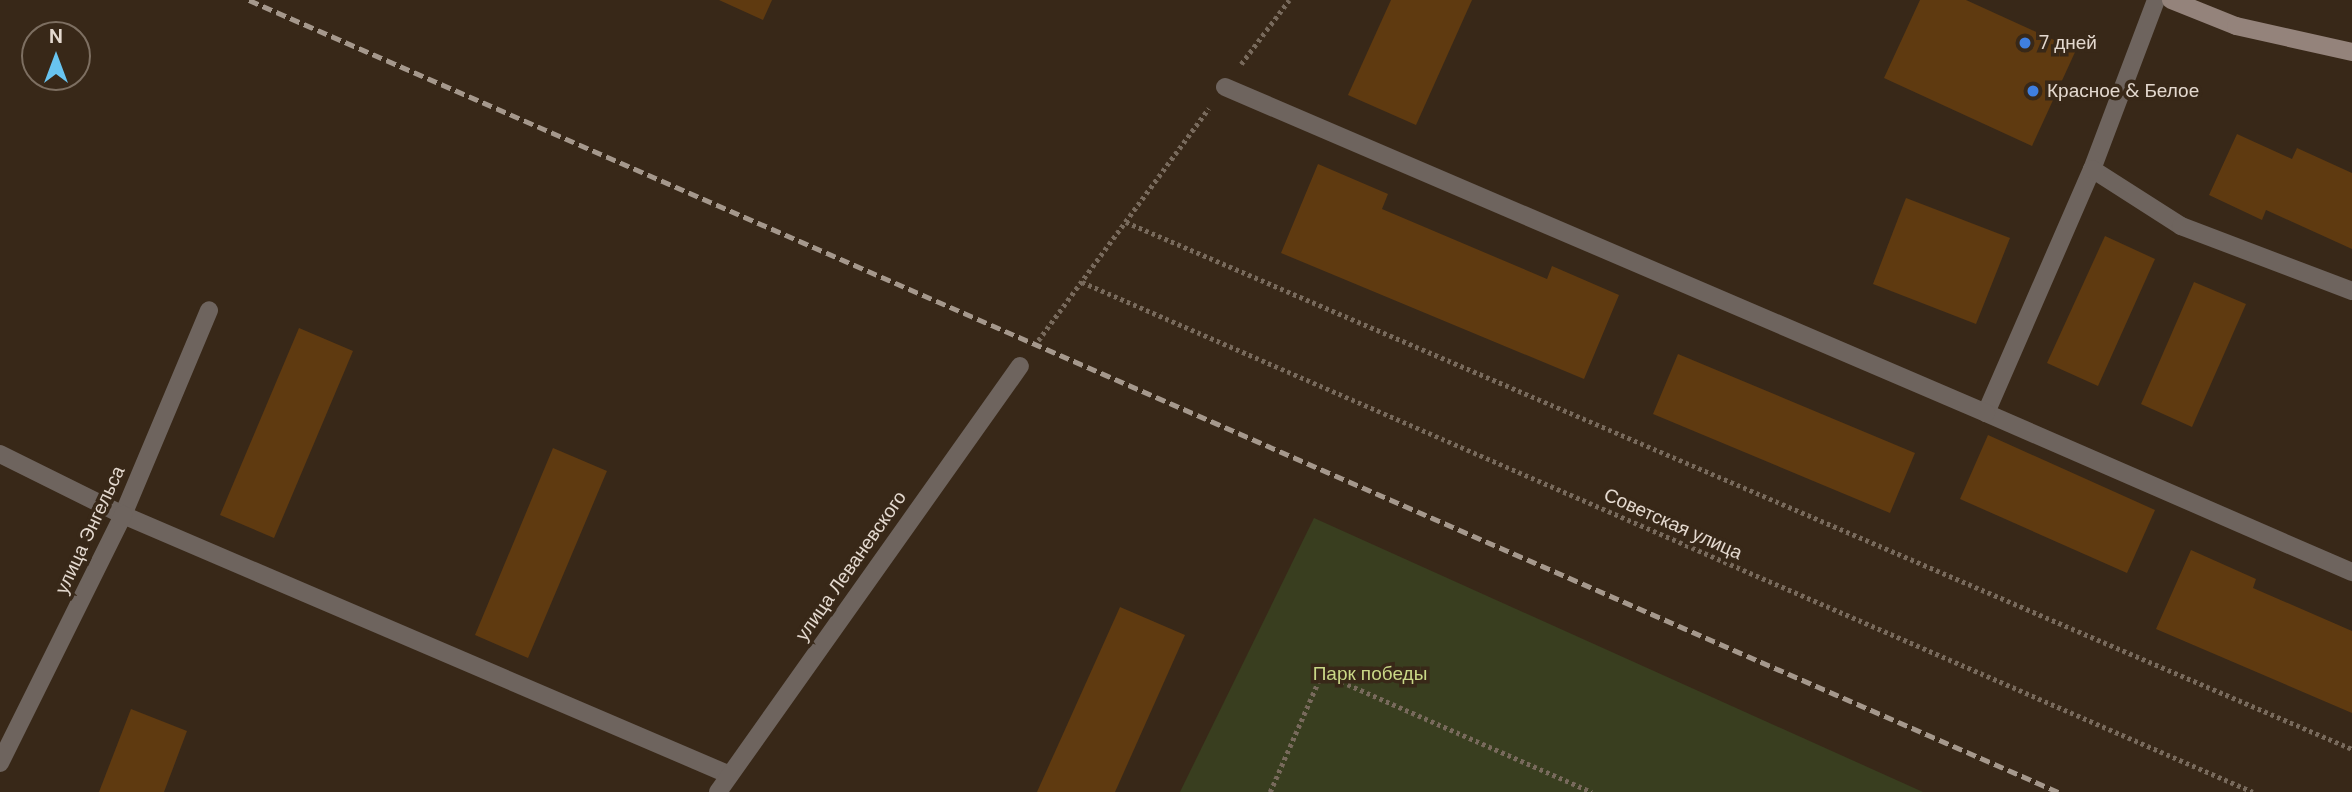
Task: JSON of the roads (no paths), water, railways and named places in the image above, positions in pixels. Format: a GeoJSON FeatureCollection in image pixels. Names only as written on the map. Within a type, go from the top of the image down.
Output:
{"type":"FeatureCollection","features":[{"type":"Feature","properties":{"kind":"main road"},"geometry":{"type":"LineString","coordinates":[[2171,0],[2236,26],[2352,52]]}},
{"type":"Feature","properties":{"kind":"street"},"geometry":{"type":"LineString","coordinates":[[1986,413],[2092,169],[2156,0]]}},
{"type":"Feature","properties":{"kind":"street"},"geometry":{"type":"LineString","coordinates":[[1225,87],[2352,572]]}},
{"type":"Feature","properties":{"kind":"street"},"geometry":{"type":"LineString","coordinates":[[2092,169],[2180,226],[2352,291]]}},
{"type":"Feature","properties":{"kind":"street","name":"улица Энгельса"},"geometry":{"type":"LineString","coordinates":[[0,763],[122,515],[209,310]]}},
{"type":"Feature","properties":{"kind":"street","name":"улица Леваневского"},"geometry":{"type":"LineString","coordinates":[[718,792],[1020,366]]}},
{"type":"Feature","properties":{"kind":"street"},"geometry":{"type":"LineString","coordinates":[[0,454],[122,515],[730,775]]}},
{"type":"Feature","properties":{"kind":"railway"},"geometry":{"type":"LineString","coordinates":[[249,0],[2058,792]]}},
{"type":"Feature","properties":{"kind":"place","name":"7 дней"},"geometry":{"type":"Point","coordinates":[2025,43]}},
{"type":"Feature","properties":{"kind":"place","name":"Красное & Белое"},"geometry":{"type":"Point","coordinates":[2033,91]}},
{"type":"Feature","properties":{"kind":"park label","name":"Парк победы"},"geometry":{"type":"Point","coordinates":[1370,674]}}]}
